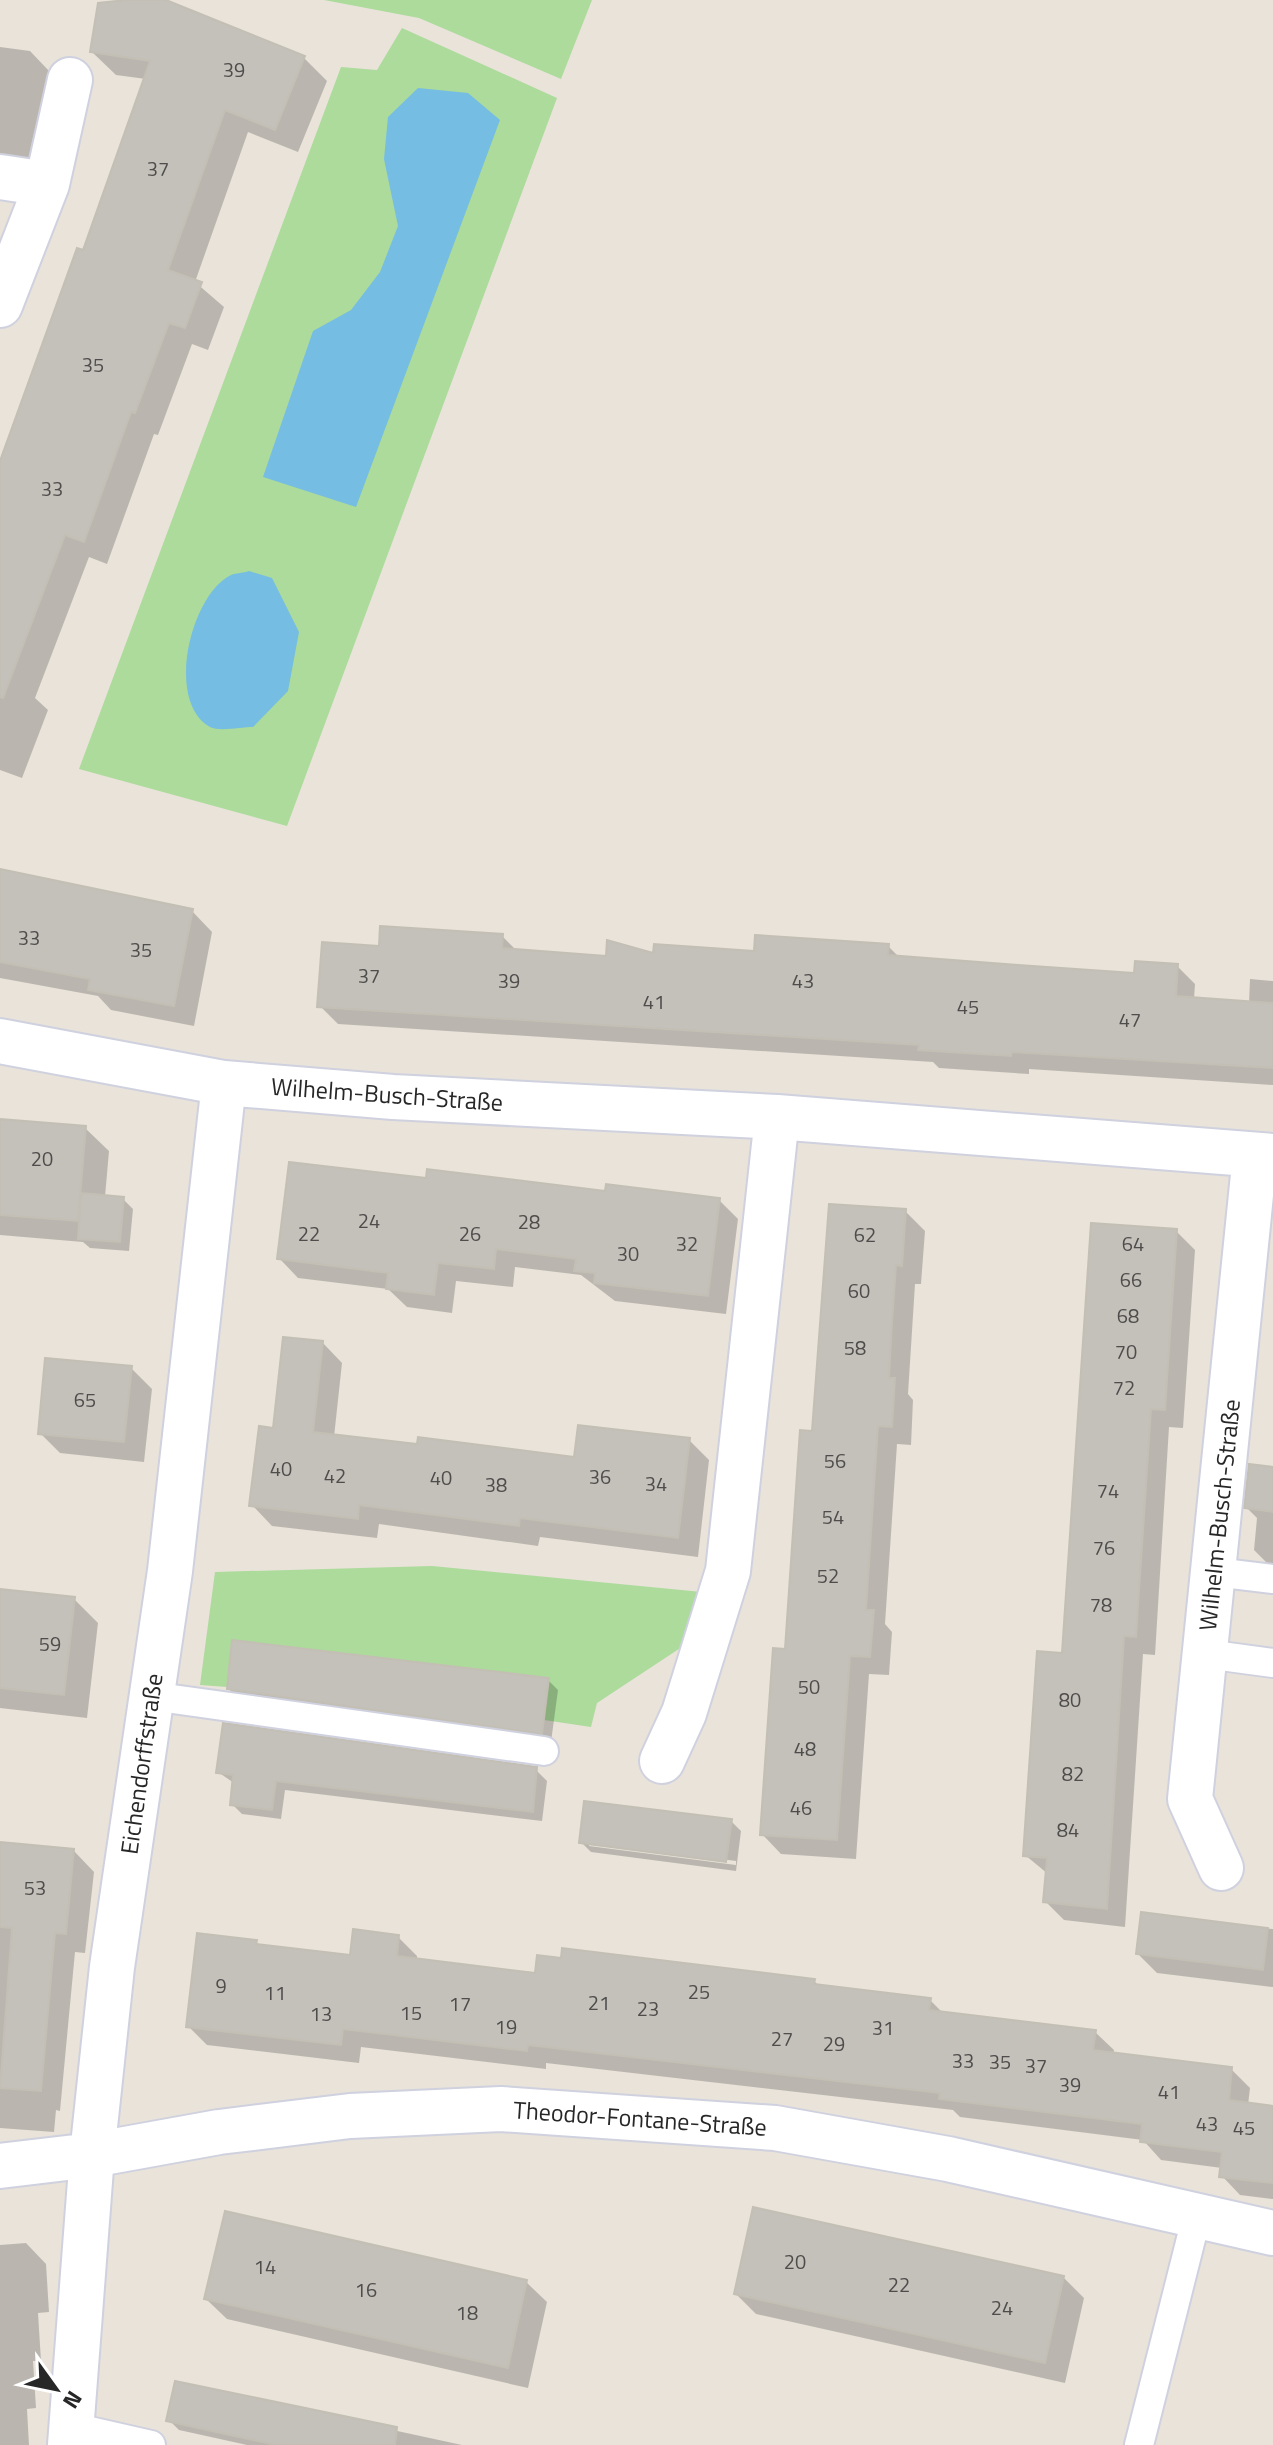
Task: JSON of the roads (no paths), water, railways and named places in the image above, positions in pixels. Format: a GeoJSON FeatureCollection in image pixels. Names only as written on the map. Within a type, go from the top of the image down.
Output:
{"type":"FeatureCollection","features":[{"type":"Feature","properties":{"kind":"street"},"geometry":{"type":"LineString","coordinates":[[0,305],[47,184],[70,80]]}},
{"type":"Feature","properties":{"kind":"street"},"geometry":{"type":"LineString","coordinates":[[0,177],[47,184]]}},
{"type":"Feature","properties":{"kind":"street","name":"Wilhelm-Busch-Straße"},"geometry":{"type":"LineString","coordinates":[[0,1041],[224,1083],[393,1097],[777,1117],[1264,1155],[1190,1799],[1221,1868]]}},
{"type":"Feature","properties":{"kind":"street","name":"Eichendorffstraße"},"geometry":{"type":"LineString","coordinates":[[71,2436],[92,2155],[112,1967],[170,1571],[224,1083]]}},
{"type":"Feature","properties":{"kind":"street"},"geometry":{"type":"LineString","coordinates":[[662,1761],[684,1713],[728,1571],[777,1117]]}},
{"type":"Feature","properties":{"kind":"street","name":"Theodor-Fontane-Straße"},"geometry":{"type":"LineString","coordinates":[[0,2166],[92,2155],[219,2132],[350,2116],[501,2109],[775,2128],[948,2159],[1273,2233]]}},
{"type":"Feature","properties":{"kind":"lane"},"geometry":{"type":"LineString","coordinates":[[1215,1572],[1273,1579]]}},
{"type":"Feature","properties":{"kind":"lane"},"geometry":{"type":"LineString","coordinates":[[1206,1654],[1273,1663]]}},
{"type":"Feature","properties":{"kind":"lane"},"geometry":{"type":"LineString","coordinates":[[151,1696],[544,1751]]}},
{"type":"Feature","properties":{"kind":"lane"},"geometry":{"type":"LineString","coordinates":[[1139,2445],[1197,2215]]}},
{"type":"Feature","properties":{"kind":"lane"},"geometry":{"type":"LineString","coordinates":[[71,2436],[151,2445]]}},
{"type":"Feature","properties":{"kind":"water"},"geometry":{"type":"Polygon","coordinates":[[[418,88],[468,93],[500,120],[356,507],[263,477],[313,331],[351,310],[380,272],[398,226],[384,159],[388,117],[418,88]]]}},
{"type":"Feature","properties":{"kind":"water"},"geometry":{"type":"Polygon","coordinates":[[[249,571],[272,578],[299,632],[288,691],[253,727],[214,728],[196,714],[189,696],[186,673],[188,649],[194,625],[216,586],[231,575],[249,571]]]}}]}
